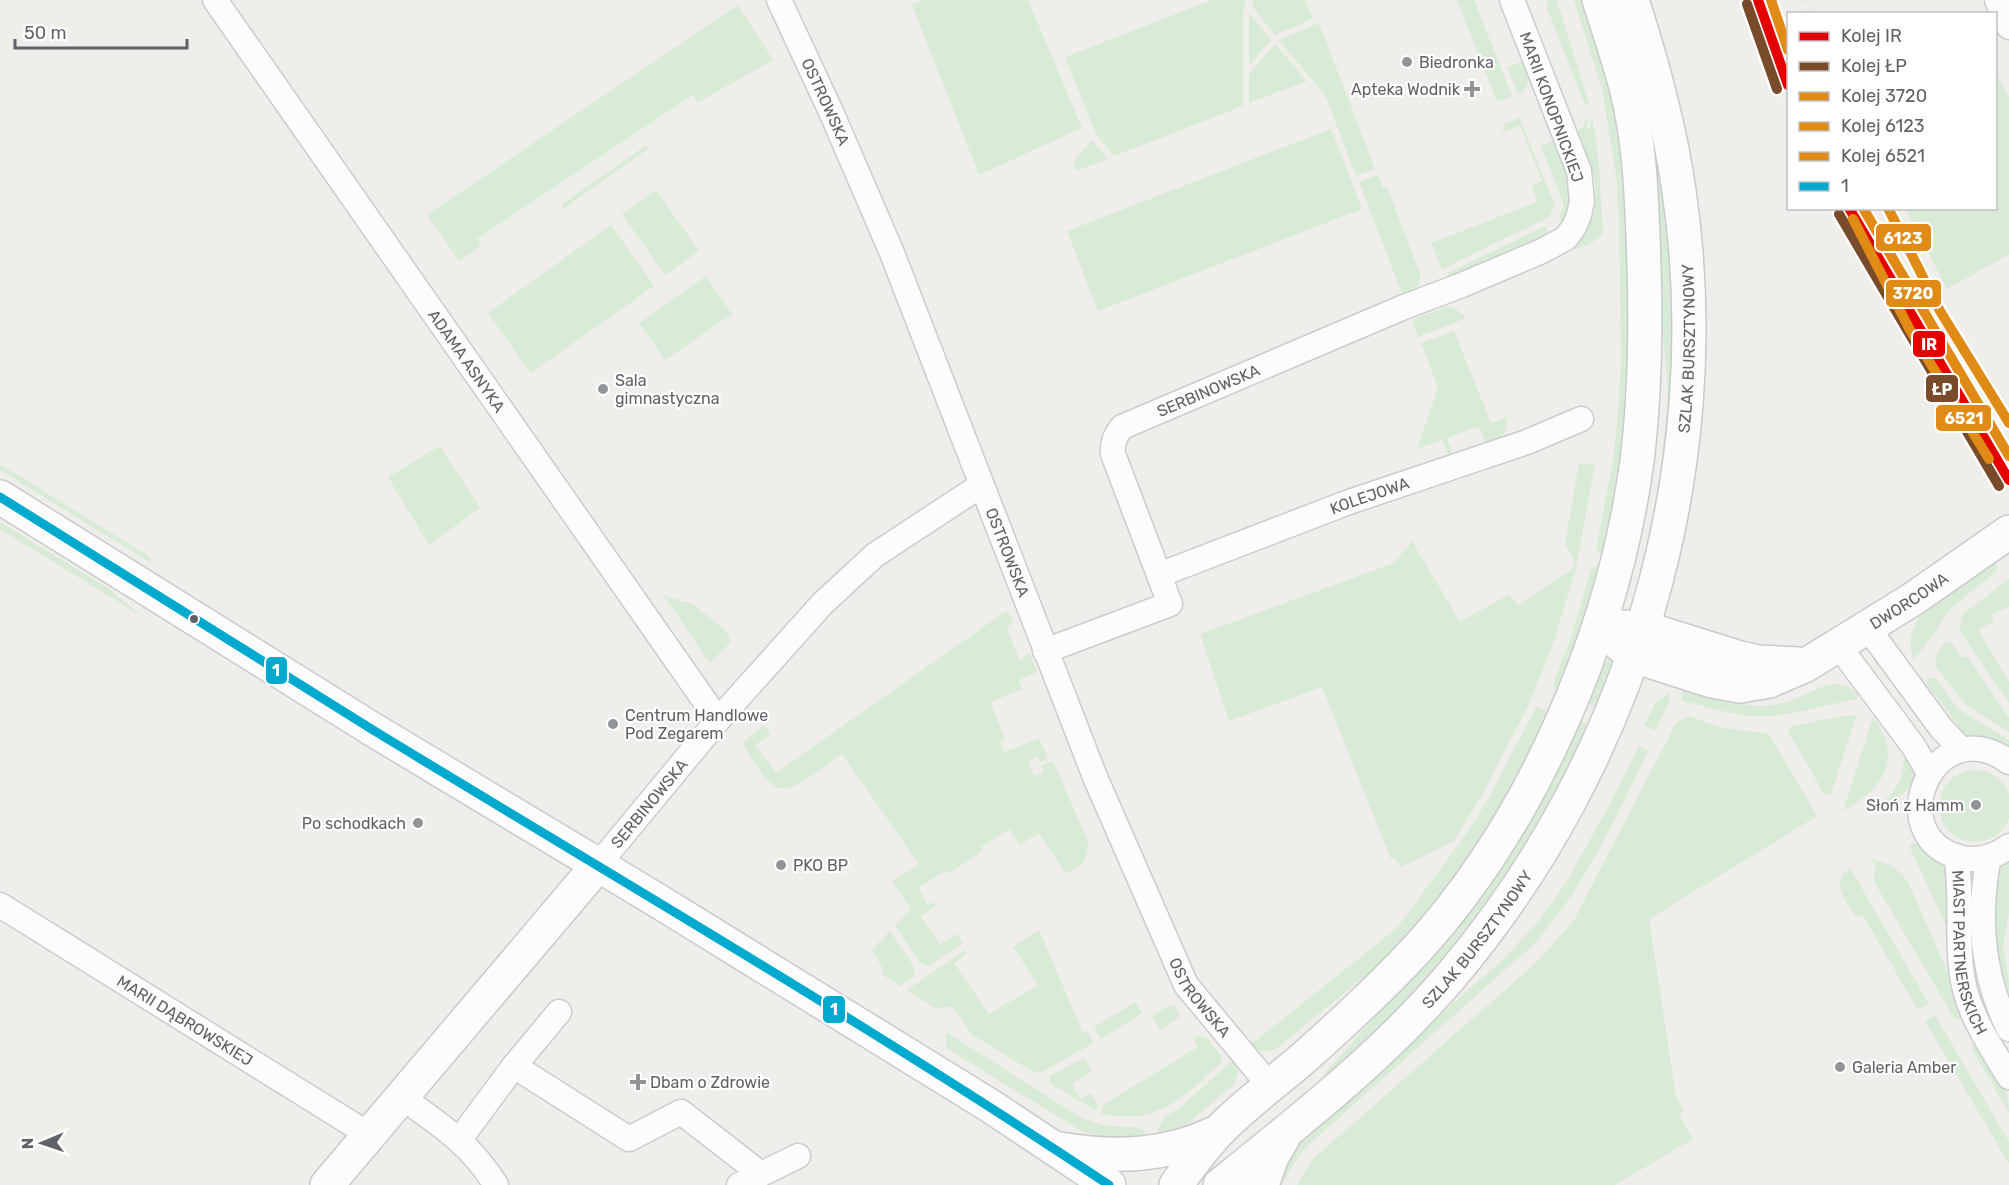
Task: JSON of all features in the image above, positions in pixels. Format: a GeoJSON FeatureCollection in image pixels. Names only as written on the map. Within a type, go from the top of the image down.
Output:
{"type":"FeatureCollection","features":[{"type":"Feature","properties":{"kind":"main road"},"geometry":{"type":"LineString","coordinates":[[1176,1185],[1218,1131],[1345,1021],[1417,949],[1470,882],[1505,829],[1541,764],[1570,701],[1598,627],[1617,564],[1636,465],[1641,421],[1646,324],[1641,189],[1634,130],[1627,92],[1599,0]]}},
{"type":"Feature","properties":{"kind":"main road","name":"SZLAK BURSZTYNOWY"},"geometry":{"type":"LineString","coordinates":[[1220,1185],[1380,1051],[1449,978],[1502,912],[1532,867],[1582,779],[1611,717],[1639,642],[1661,564],[1678,478],[1687,389],[1689,332],[1685,243],[1677,180],[1653,68],[1632,0]]}},
{"type":"Feature","properties":{"kind":"main road"},"geometry":{"type":"LineString","coordinates":[[0,497],[372,729],[598,865],[1056,1149],[1109,1185]]}},
{"type":"Feature","properties":{"kind":"main road","name":"DWORCOWA"},"geometry":{"type":"LineString","coordinates":[[1598,627],[1639,642],[1712,681],[1740,686],[1769,681],[1806,664],[1913,599],[2009,532]]}},
{"type":"Feature","properties":{"kind":"main road","name":"SERBINOWSKA"},"geometry":{"type":"LineString","coordinates":[[327,1185],[400,1096],[598,865]]}},
{"type":"Feature","properties":{"kind":"main road"},"geometry":{"type":"LineString","coordinates":[[1056,1149],[1114,1155],[1156,1152],[1200,1140],[1218,1131]]}},
{"type":"Feature","properties":{"kind":"main road"},"geometry":{"type":"LineString","coordinates":[[1262,1185],[1272,1158],[1287,1131]]}},
{"type":"Feature","properties":{"kind":"street","name":"ADAMA ASNYKA"},"geometry":{"type":"LineString","coordinates":[[215,0],[718,720]]}},
{"type":"Feature","properties":{"kind":"street","name":"OSTROWSKA"},"geometry":{"type":"LineString","coordinates":[[779,0],[874,210],[1095,777],[1186,986],[1270,1086]]}},
{"type":"Feature","properties":{"kind":"street","name":"MARII KONOPNICKIEJ"},"geometry":{"type":"LineString","coordinates":[[1512,0],[1579,171],[1582,194],[1580,215]]}},
{"type":"Feature","properties":{"kind":"street"},"geometry":{"type":"LineString","coordinates":[[1997,0],[2009,27]]}},
{"type":"Feature","properties":{"kind":"street","name":"SERBINOWSKA"},"geometry":{"type":"LineString","coordinates":[[1045,651],[1170,604],[1113,454],[1112,445],[1122,427],[1549,248],[1566,238],[1580,215]]}},
{"type":"Feature","properties":{"kind":"street","name":"KOLEJOWA"},"geometry":{"type":"LineString","coordinates":[[1159,574],[1349,502],[1527,442],[1581,419]]}},
{"type":"Feature","properties":{"kind":"street","name":"SERBINOWSKA"},"geometry":{"type":"LineString","coordinates":[[598,865],[787,640],[848,578],[904,534],[980,486]]}},
{"type":"Feature","properties":{"kind":"street"},"geometry":{"type":"LineString","coordinates":[[1867,627],[1941,728],[1962,750]]}},
{"type":"Feature","properties":{"kind":"street"},"geometry":{"type":"LineString","coordinates":[[1838,645],[1914,747],[1929,773]]}},
{"type":"Feature","properties":{"kind":"street"},"geometry":{"type":"LineString","coordinates":[[1999,852],[1967,859],[1956,856],[1936,844],[1922,822],[1919,808],[1920,795],[1929,773],[1937,763],[1962,750],[1978,749],[1994,753],[2009,762]]}},
{"type":"Feature","properties":{"kind":"street","name":"MIAST PARTNERSKICH"},"geometry":{"type":"LineString","coordinates":[[1999,852],[1984,899],[1985,957],[1991,988],[2009,1029]]}},
{"type":"Feature","properties":{"kind":"street","name":"MIAST PARTNERSKICH"},"geometry":{"type":"LineString","coordinates":[[1956,856],[1960,893],[1960,945],[1965,991],[1985,1037],[2009,1077]]}},
{"type":"Feature","properties":{"kind":"street","name":"MARII DĄBROWSKIEJ"},"geometry":{"type":"LineString","coordinates":[[0,905],[368,1134]]}},
{"type":"Feature","properties":{"kind":"street"},"geometry":{"type":"LineString","coordinates":[[460,1139],[514,1066],[558,1012]]}},
{"type":"Feature","properties":{"kind":"street"},"geometry":{"type":"LineString","coordinates":[[514,1066],[629,1139],[681,1112],[761,1174]]}},
{"type":"Feature","properties":{"kind":"street"},"geometry":{"type":"LineString","coordinates":[[400,1096],[460,1139],[484,1166],[496,1185]]}},
{"type":"Feature","properties":{"kind":"street"},"geometry":{"type":"LineString","coordinates":[[739,1185],[798,1156]]}},
{"type":"Feature","properties":{"kind":"green space"},"geometry":{"type":"Polygon","coordinates":[[[924,0],[1028,0],[1082,128],[979,175],[912,5],[924,0]]]}},
{"type":"Feature","properties":{"kind":"green space"},"geometry":{"type":"Polygon","coordinates":[[[1212,0],[1244,0],[1246,5],[1243,12],[1243,106],[1114,156],[1096,134],[1065,57],[1212,0]]]}},
{"type":"Feature","properties":{"kind":"green space"},"geometry":{"type":"Polygon","coordinates":[[[1252,0],[1305,0],[1313,18],[1275,35],[1253,7],[1252,0]]]}},
{"type":"Feature","properties":{"kind":"green space"},"geometry":{"type":"Polygon","coordinates":[[[1457,0],[1474,0],[1512,96],[1497,102],[1457,0]]]}},
{"type":"Feature","properties":{"kind":"green space"},"geometry":{"type":"Polygon","coordinates":[[[1548,0],[1557,0],[1589,104],[1585,106],[1547,8],[1548,0]]]}},
{"type":"Feature","properties":{"kind":"green space"},"geometry":{"type":"Polygon","coordinates":[[[1574,0],[1586,0],[1615,98],[1629,213],[1630,405],[1605,554],[1597,552],[1597,544],[1613,461],[1618,414],[1621,361],[1619,218],[1616,175],[1602,89],[1574,0]]]}},
{"type":"Feature","properties":{"kind":"green space"},"geometry":{"type":"Polygon","coordinates":[[[1619,0],[1661,161],[1676,328],[1664,488],[1646,548],[1660,475],[1667,411],[1667,381],[1661,311],[1619,0]]]}},
{"type":"Feature","properties":{"kind":"green space"},"geometry":{"type":"Polygon","coordinates":[[[738,5],[773,60],[697,103],[693,95],[477,239],[481,246],[459,261],[427,215],[738,5]]]}},
{"type":"Feature","properties":{"kind":"green space"},"geometry":{"type":"Polygon","coordinates":[[[1249,13],[1271,40],[1249,66],[1249,13]]]}},
{"type":"Feature","properties":{"kind":"green space"},"geometry":{"type":"Polygon","coordinates":[[[1319,23],[1375,169],[1356,176],[1325,95],[1279,40],[1319,23]]]}},
{"type":"Feature","properties":{"kind":"green space"},"geometry":{"type":"Polygon","coordinates":[[[1275,44],[1307,81],[1249,103],[1249,74],[1275,44]]]}},
{"type":"Feature","properties":{"kind":"green space"},"geometry":{"type":"Polygon","coordinates":[[[1525,60],[1529,79],[1526,87],[1518,94],[1507,68],[1525,60]]]}},
{"type":"Feature","properties":{"kind":"green space"},"geometry":{"type":"Polygon","coordinates":[[[1997,76],[2009,97],[2009,254],[1947,289],[1907,210],[1997,210],[1997,76]]]}},
{"type":"Feature","properties":{"kind":"green space"},"geometry":{"type":"Polygon","coordinates":[[[1592,114],[1599,165],[1603,234],[1589,245],[1574,250],[1584,235],[1595,206],[1594,178],[1577,131],[1583,127],[1588,116],[1587,128],[1590,129],[1592,114]]]}},
{"type":"Feature","properties":{"kind":"green space"},"geometry":{"type":"Polygon","coordinates":[[[1519,117],[1555,206],[1549,217],[1442,269],[1431,243],[1537,202],[1532,186],[1542,181],[1520,126],[1502,132],[1505,124],[1519,117]]]}},
{"type":"Feature","properties":{"kind":"green space"},"geometry":{"type":"Polygon","coordinates":[[[1331,129],[1362,209],[1098,311],[1067,231],[1331,129]]]}},
{"type":"Feature","properties":{"kind":"green space"},"geometry":{"type":"Polygon","coordinates":[[[1092,140],[1108,159],[1076,171],[1073,162],[1092,140]]]}},
{"type":"Feature","properties":{"kind":"green space"},"geometry":{"type":"Polygon","coordinates":[[[1555,140],[1566,172],[1569,192],[1562,225],[1559,217],[1564,205],[1541,146],[1555,140]]]}},
{"type":"Feature","properties":{"kind":"green space"},"geometry":{"type":"Polygon","coordinates":[[[645,146],[648,149],[563,209],[561,205],[645,146]]]}},
{"type":"Feature","properties":{"kind":"green space"},"geometry":{"type":"Polygon","coordinates":[[[1378,175],[1383,188],[1387,187],[1420,274],[1418,285],[1403,296],[1359,182],[1378,175]]]}},
{"type":"Feature","properties":{"kind":"green space"},"geometry":{"type":"Polygon","coordinates":[[[656,190],[699,251],[665,275],[622,214],[656,190]]]}},
{"type":"Feature","properties":{"kind":"green space"},"geometry":{"type":"Polygon","coordinates":[[[611,225],[654,286],[531,373],[488,313],[611,225]]]}},
{"type":"Feature","properties":{"kind":"green space"},"geometry":{"type":"Polygon","coordinates":[[[1546,226],[1549,234],[1452,276],[1446,274],[1546,226]]]}},
{"type":"Feature","properties":{"kind":"green space"},"geometry":{"type":"Polygon","coordinates":[[[706,276],[732,314],[665,360],[639,323],[706,276]]]}},
{"type":"Feature","properties":{"kind":"green space"},"geometry":{"type":"Polygon","coordinates":[[[1448,306],[1456,309],[1466,318],[1418,337],[1412,320],[1448,306]]]}},
{"type":"Feature","properties":{"kind":"green space"},"geometry":{"type":"Polygon","coordinates":[[[1454,331],[1491,423],[1507,417],[1507,423],[1505,432],[1487,447],[1479,426],[1447,438],[1453,454],[1449,456],[1442,440],[1417,449],[1438,388],[1421,343],[1454,331]]]}},
{"type":"Feature","properties":{"kind":"green space"},"geometry":{"type":"Polygon","coordinates":[[[440,446],[480,508],[429,545],[388,477],[440,446]]]}},
{"type":"Feature","properties":{"kind":"green space"},"geometry":{"type":"Polygon","coordinates":[[[0,464],[150,557],[151,563],[0,470],[0,464]]]}},
{"type":"Feature","properties":{"kind":"green space"},"geometry":{"type":"Polygon","coordinates":[[[1579,464],[1595,465],[1575,572],[1552,647],[1527,708],[1482,795],[1454,841],[1401,867],[1395,858],[1391,859],[1322,687],[1229,721],[1200,634],[1394,563],[1412,541],[1460,622],[1508,595],[1519,605],[1572,569],[1575,562],[1565,544],[1579,464]]]}},
{"type":"Feature","properties":{"kind":"green space"},"geometry":{"type":"Polygon","coordinates":[[[0,522],[105,586],[146,619],[0,529],[0,522]]]}},
{"type":"Feature","properties":{"kind":"green space"},"geometry":{"type":"Polygon","coordinates":[[[1997,562],[1996,572],[1951,608],[1923,649],[1913,659],[1911,636],[1921,615],[1997,562]]]}},
{"type":"Feature","properties":{"kind":"green space"},"geometry":{"type":"Polygon","coordinates":[[[1596,566],[1602,568],[1560,692],[1555,690],[1553,685],[1571,637],[1591,569],[1596,566]]]}},
{"type":"Feature","properties":{"kind":"green space"},"geometry":{"type":"Polygon","coordinates":[[[2009,579],[2009,606],[1992,615],[1994,621],[1978,630],[2009,682],[2009,703],[1959,630],[1963,614],[2009,579]]]}},
{"type":"Feature","properties":{"kind":"green space"},"geometry":{"type":"Polygon","coordinates":[[[664,596],[693,604],[728,633],[731,642],[710,663],[664,596]]]}},
{"type":"Feature","properties":{"kind":"green space"},"geometry":{"type":"Polygon","coordinates":[[[1006,611],[1013,621],[1007,629],[1020,661],[1029,652],[1037,672],[1019,680],[1022,689],[990,702],[1005,739],[1000,742],[1005,752],[1039,738],[1048,759],[1040,762],[1037,757],[1028,761],[1034,776],[1044,772],[1041,766],[1053,761],[1089,844],[1084,862],[1066,874],[1039,833],[1020,845],[1009,829],[981,847],[982,851],[949,874],[946,870],[918,888],[928,905],[933,902],[936,906],[921,916],[940,944],[957,934],[963,943],[929,966],[920,963],[895,926],[911,909],[892,882],[919,864],[842,754],[798,784],[780,788],[764,776],[742,743],[764,725],[771,734],[755,745],[776,773],[1006,611]]]}},
{"type":"Feature","properties":{"kind":"green space"},"geometry":{"type":"Polygon","coordinates":[[[1946,641],[1952,643],[1962,658],[1968,657],[2009,718],[2009,732],[1966,705],[1936,667],[1936,654],[1946,641]]]}},
{"type":"Feature","properties":{"kind":"green space"},"geometry":{"type":"Polygon","coordinates":[[[1615,652],[1618,652],[1599,708],[1583,702],[1596,673],[1615,652]]]}},
{"type":"Feature","properties":{"kind":"green space"},"geometry":{"type":"Polygon","coordinates":[[[1928,678],[1935,678],[1963,712],[2009,740],[2009,752],[1963,732],[1927,684],[1928,678]]]}},
{"type":"Feature","properties":{"kind":"green space"},"geometry":{"type":"Polygon","coordinates":[[[1833,684],[1850,687],[1859,696],[1856,699],[1767,716],[1737,714],[1682,701],[1682,691],[1686,690],[1742,704],[1766,706],[1793,700],[1833,684]]]}},
{"type":"Feature","properties":{"kind":"green space"},"geometry":{"type":"Polygon","coordinates":[[[1669,693],[1670,700],[1656,730],[1644,726],[1656,702],[1669,693]]]}},
{"type":"Feature","properties":{"kind":"green space"},"geometry":{"type":"Polygon","coordinates":[[[1536,707],[1549,712],[1534,749],[1466,865],[1390,956],[1277,1048],[1263,1051],[1249,1046],[1397,928],[1464,837],[1487,801],[1536,707]]]}},
{"type":"Feature","properties":{"kind":"green space"},"geometry":{"type":"Polygon","coordinates":[[[1850,715],[1856,716],[1855,720],[1831,794],[1827,795],[1823,792],[1788,731],[1791,726],[1850,715]]]}},
{"type":"Feature","properties":{"kind":"green space"},"geometry":{"type":"Polygon","coordinates":[[[1689,716],[1722,728],[1769,734],[1817,816],[1649,919],[1676,1097],[1684,1111],[1679,1114],[1693,1139],[1615,1185],[1297,1185],[1313,1159],[1538,961],[1574,920],[1676,723],[1689,716]]]}},
{"type":"Feature","properties":{"kind":"green space"},"geometry":{"type":"Polygon","coordinates":[[[1873,717],[1887,746],[1888,759],[1885,771],[1869,793],[1843,811],[1873,717]]]}},
{"type":"Feature","properties":{"kind":"green space"},"geometry":{"type":"Polygon","coordinates":[[[1575,719],[1594,727],[1522,859],[1419,993],[1326,1077],[1324,1076],[1435,949],[1575,719]]]}},
{"type":"Feature","properties":{"kind":"green space"},"geometry":{"type":"Polygon","coordinates":[[[1904,739],[1913,764],[1915,775],[1913,781],[1904,793],[1879,808],[1893,792],[1901,777],[1904,739]]]}},
{"type":"Feature","properties":{"kind":"green space"},"geometry":{"type":"Polygon","coordinates":[[[1639,746],[1647,750],[1647,754],[1623,804],[1582,879],[1550,925],[1532,946],[1307,1146],[1293,1164],[1282,1185],[1269,1185],[1290,1148],[1501,961],[1537,923],[1565,884],[1639,746]]]}},
{"type":"Feature","properties":{"kind":"green space"},"geometry":{"type":"Polygon","coordinates":[[[1982,770],[1989,772],[2001,780],[2009,792],[2009,820],[2001,832],[1989,840],[1968,842],[1961,840],[1949,832],[1941,820],[1939,799],[1941,792],[1949,780],[1961,772],[1982,770]]]}},
{"type":"Feature","properties":{"kind":"green space"},"geometry":{"type":"Polygon","coordinates":[[[1913,843],[1937,857],[1947,869],[1949,932],[1909,846],[1913,843]]]}},
{"type":"Feature","properties":{"kind":"green space"},"geometry":{"type":"Polygon","coordinates":[[[2009,859],[2009,911],[2003,947],[2009,996],[2002,999],[1991,946],[1998,871],[2009,859]]]}},
{"type":"Feature","properties":{"kind":"green space"},"geometry":{"type":"Polygon","coordinates":[[[1872,860],[1893,867],[1908,882],[1967,1016],[1960,1020],[1954,1018],[1873,880],[1876,865],[1872,860]]]}},
{"type":"Feature","properties":{"kind":"green space"},"geometry":{"type":"Polygon","coordinates":[[[1850,868],[1929,1004],[1918,1010],[1862,914],[1856,917],[1841,892],[1841,880],[1850,868]]]}},
{"type":"Feature","properties":{"kind":"green space"},"geometry":{"type":"Polygon","coordinates":[[[1039,930],[1083,1033],[1087,1031],[1094,1043],[1040,1073],[1033,1072],[971,1034],[952,1006],[936,1009],[907,990],[965,950],[967,953],[954,963],[989,1014],[1038,985],[1013,947],[1039,930]]]}},
{"type":"Feature","properties":{"kind":"green space"},"geometry":{"type":"Polygon","coordinates":[[[890,931],[915,968],[913,977],[900,986],[881,974],[884,970],[871,950],[890,931]]]}},
{"type":"Feature","properties":{"kind":"green space"},"geometry":{"type":"Polygon","coordinates":[[[1136,1002],[1142,1013],[1101,1039],[1094,1027],[1136,1002]]]}},
{"type":"Feature","properties":{"kind":"green space"},"geometry":{"type":"Polygon","coordinates":[[[1170,1005],[1175,1007],[1180,1017],[1160,1030],[1152,1016],[1170,1005]]]}},
{"type":"Feature","properties":{"kind":"green space"},"geometry":{"type":"Polygon","coordinates":[[[1935,1015],[2009,1142],[2009,1164],[1925,1021],[1935,1015]]]}},
{"type":"Feature","properties":{"kind":"green space"},"geometry":{"type":"Polygon","coordinates":[[[946,1032],[1080,1117],[1101,1125],[1141,1128],[1144,1130],[1146,1140],[1106,1140],[1082,1131],[946,1048],[946,1032]]]}},
{"type":"Feature","properties":{"kind":"green space"},"geometry":{"type":"Polygon","coordinates":[[[1200,1036],[1208,1039],[1222,1057],[1221,1063],[1194,1088],[1181,1098],[1152,1113],[1119,1116],[1100,1113],[1103,1105],[1198,1047],[1193,1038],[1200,1036]]]}},
{"type":"Feature","properties":{"kind":"green space"},"geometry":{"type":"Polygon","coordinates":[[[1979,1039],[2004,1083],[2009,1113],[1972,1049],[1972,1044],[1979,1039]]]}},
{"type":"Feature","properties":{"kind":"green space"},"geometry":{"type":"Polygon","coordinates":[[[1084,1058],[1092,1071],[1072,1084],[1081,1099],[1091,1093],[1098,1106],[1096,1111],[1050,1083],[1050,1076],[1084,1058]]]}},
{"type":"Feature","properties":{"kind":"green space"},"geometry":{"type":"Polygon","coordinates":[[[1233,1060],[1239,1070],[1234,1084],[1190,1122],[1159,1136],[1158,1128],[1165,1117],[1181,1107],[1233,1060]]]}},
{"type":"Feature","properties":{"kind":"railway"},"geometry":{"type":"LineString","coordinates":[[1805,0],[1809,12]]}},
{"type":"Feature","properties":{"kind":"railway"},"geometry":{"type":"LineString","coordinates":[[1892,210],[1947,312],[2009,412]]}},
{"type":"Feature","properties":{"kind":"rail line","name":"IR"},"geometry":{"type":"LineString","coordinates":[[1758,0],[1787,82]]}},
{"type":"Feature","properties":{"kind":"rail line","name":"3720"},"geometry":{"type":"LineString","coordinates":[[1771,0],[1787,47]]}},
{"type":"Feature","properties":{"kind":"rail line","name":"ŁP"},"geometry":{"type":"LineString","coordinates":[[1747,4],[1777,89]]}},
{"type":"Feature","properties":{"kind":"rail line","name":"IR"},"geometry":{"type":"LineString","coordinates":[[1850,210],[2009,480]]}},
{"type":"Feature","properties":{"kind":"rail line","name":"3720"},"geometry":{"type":"LineString","coordinates":[[1864,210],[2009,456]]}},
{"type":"Feature","properties":{"kind":"rail line","name":"6123"},"geometry":{"type":"LineString","coordinates":[[1889,210],[1940,311],[2009,423]]}},
{"type":"Feature","properties":{"kind":"rail line","name":"ŁP"},"geometry":{"type":"LineString","coordinates":[[1839,214],[1999,486]]}},
{"type":"Feature","properties":{"kind":"rail line","name":"6521"},"geometry":{"type":"LineString","coordinates":[[1853,219],[1910,330],[1989,459]]}},
{"type":"Feature","properties":{"kind":"transit line","name":"1"},"geometry":{"type":"LineString","coordinates":[[0,497],[373,730],[836,1010],[1109,1185]]}},
{"type":"Feature","properties":{"kind":"place","name":"Biedronka"},"geometry":{"type":"Point","coordinates":[1407,62]}},
{"type":"Feature","properties":{"kind":"place","name":"Apteka Wodnik"},"geometry":{"type":"Point","coordinates":[1472,89]}},
{"type":"Feature","properties":{"kind":"place","name":"Sala gimnastyczna"},"geometry":{"type":"Point","coordinates":[603,389]}},
{"type":"Feature","properties":{"kind":"place","name":"Centrum Handlowe Pod Zegarem"},"geometry":{"type":"Point","coordinates":[613,724]}},
{"type":"Feature","properties":{"kind":"place","name":"Słoń z Hamm"},"geometry":{"type":"Point","coordinates":[1976,805]}},
{"type":"Feature","properties":{"kind":"place","name":"Po schodkach"},"geometry":{"type":"Point","coordinates":[418,823]}},
{"type":"Feature","properties":{"kind":"place","name":"PKO BP"},"geometry":{"type":"Point","coordinates":[781,865]}},
{"type":"Feature","properties":{"kind":"place","name":"Galeria Amber"},"geometry":{"type":"Point","coordinates":[1840,1067]}},
{"type":"Feature","properties":{"kind":"place","name":"Dbam o Zdrowie"},"geometry":{"type":"Point","coordinates":[638,1082]}}]}
